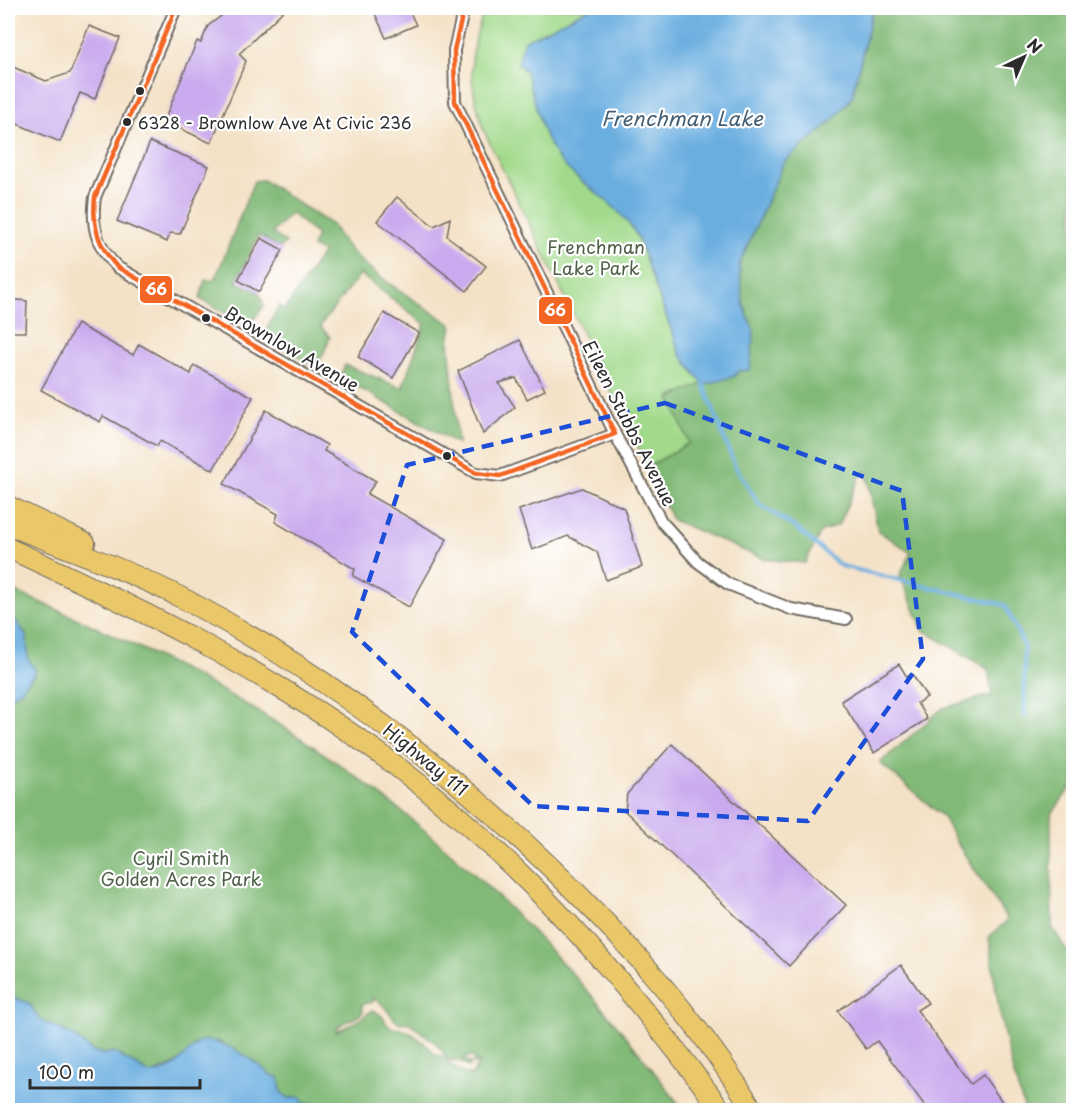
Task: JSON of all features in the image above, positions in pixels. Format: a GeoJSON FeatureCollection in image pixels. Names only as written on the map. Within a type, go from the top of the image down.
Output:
{"type":"FeatureCollection","features":[{"type":"Feature","properties":{"kind":"highway"},"geometry":{"type":"LineString","coordinates":[[8,506],[113,556],[184,599]]}},
{"type":"Feature","properties":{"kind":"highway","name":"Highway 111"},"geometry":{"type":"LineString","coordinates":[[8,525],[184,599],[273,648],[329,685],[441,768],[501,820],[588,903],[696,1027],[751,1106]]}},
{"type":"Feature","properties":{"kind":"highway","name":"Highway 111"},"geometry":{"type":"LineString","coordinates":[[8,548],[203,643],[275,684],[392,763],[517,871],[565,919],[618,976],[673,1044],[721,1110]]}},
{"type":"Feature","properties":{"kind":"highway"},"geometry":{"type":"LineString","coordinates":[[8,554],[56,570]]}},
{"type":"Feature","properties":{"kind":"street","name":"Brownlow Avenue"},"geometry":{"type":"LineString","coordinates":[[176,8],[94,197],[93,225],[98,245],[106,257],[117,267],[476,473],[500,476],[615,434]]}},
{"type":"Feature","properties":{"kind":"street","name":"Eileen Stubbs Avenue"},"geometry":{"type":"LineString","coordinates":[[464,8],[454,50],[455,102],[615,434],[661,520],[698,562],[728,584],[791,609],[846,619]]}},
{"type":"Feature","properties":{"kind":"highlighted area"},"geometry":{"type":"Polygon","coordinates":[[[665,403],[902,491],[923,659],[808,821],[533,806],[352,632],[407,465],[665,403]]]}},
{"type":"Feature","properties":{"kind":"green space","name":"Frenchman Lake Park"},"geometry":{"type":"Polygon","coordinates":[[[485,8],[590,8],[524,41],[526,72],[552,149],[627,218],[637,236],[680,354],[704,385],[670,398],[689,443],[648,467],[484,131],[475,97],[472,69],[475,41],[485,8]]]}},
{"type":"Feature","properties":{"kind":"green space"},"geometry":{"type":"Polygon","coordinates":[[[873,8],[1073,8],[1074,783],[1051,815],[1051,841],[1052,927],[1073,961],[1073,1110],[1025,1110],[1002,1025],[989,937],[1008,920],[957,843],[943,817],[880,763],[943,708],[992,695],[988,669],[923,630],[900,575],[911,552],[878,531],[866,471],[861,474],[838,525],[821,532],[805,563],[764,559],[672,520],[648,467],[689,443],[670,398],[700,385],[735,376],[754,332],[743,303],[739,265],[784,162],[832,121],[852,97],[873,8]]]}},
{"type":"Feature","properties":{"kind":"green space"},"geometry":{"type":"Polygon","coordinates":[[[263,180],[332,225],[343,241],[370,269],[452,325],[449,341],[458,444],[340,377],[345,365],[402,388],[425,324],[360,274],[320,326],[330,337],[322,357],[313,366],[263,336],[279,306],[285,310],[323,252],[312,247],[317,235],[291,213],[272,233],[286,243],[279,248],[259,235],[236,282],[259,292],[264,306],[248,326],[200,299],[205,280],[215,280],[254,181],[263,180]]]}},
{"type":"Feature","properties":{"kind":"green space","name":"Cyril Smith Golden Acres Park"},"geometry":{"type":"Polygon","coordinates":[[[16,592],[165,660],[252,708],[315,748],[375,791],[488,887],[541,940],[638,1051],[683,1110],[324,1110],[317,1104],[303,1103],[294,1097],[288,1098],[281,1092],[277,1077],[264,1072],[259,1065],[218,1041],[195,1044],[176,1063],[150,1074],[113,1052],[103,1054],[92,1051],[72,1035],[40,1020],[29,1003],[8,996],[8,698],[20,691],[35,674],[26,653],[27,637],[15,619],[8,616],[8,605],[16,592]],[[373,998],[373,1002],[362,1004],[363,1012],[360,1015],[341,1024],[335,1032],[356,1022],[373,1010],[382,1016],[389,1027],[407,1031],[434,1054],[447,1058],[437,1044],[408,1022],[398,1023],[381,1003],[373,998]],[[471,1056],[463,1059],[470,1063],[469,1067],[459,1061],[448,1060],[448,1063],[464,1074],[472,1075],[479,1063],[472,1064],[475,1060],[471,1056]]]}},
{"type":"Feature","properties":{"kind":"water","name":"Frenchman Lake"},"geometry":{"type":"Polygon","coordinates":[[[590,8],[873,8],[852,97],[832,121],[784,162],[739,265],[743,303],[754,332],[750,370],[738,371],[735,376],[704,385],[680,354],[637,236],[611,205],[561,162],[548,142],[526,72],[518,64],[524,41],[590,8]]]}},
{"type":"Feature","properties":{"kind":"water"},"geometry":{"type":"Polygon","coordinates":[[[8,616],[15,619],[27,637],[28,659],[36,671],[20,691],[8,698],[8,616]]]}},
{"type":"Feature","properties":{"kind":"water"},"geometry":{"type":"Polygon","coordinates":[[[8,996],[29,1003],[40,1020],[72,1035],[92,1051],[103,1054],[113,1052],[150,1074],[164,1071],[175,1065],[200,1041],[207,1040],[223,1044],[247,1057],[270,1074],[279,1077],[281,1092],[288,1098],[301,1097],[303,1103],[317,1104],[324,1110],[8,1110],[8,996]]]}},
{"type":"Feature","properties":{"kind":"building"},"geometry":{"type":"Polygon","coordinates":[[[215,8],[286,8],[239,54],[246,61],[211,143],[164,121],[197,41],[201,43],[208,26],[221,16],[215,8]]]}},
{"type":"Feature","properties":{"kind":"building"},"geometry":{"type":"Polygon","coordinates":[[[408,8],[416,25],[386,38],[373,9],[408,8]]]}},
{"type":"Feature","properties":{"kind":"building"},"geometry":{"type":"Polygon","coordinates":[[[89,26],[120,38],[95,99],[80,93],[60,142],[8,120],[8,65],[46,81],[70,73],[89,26]]]}},
{"type":"Feature","properties":{"kind":"building"},"geometry":{"type":"Polygon","coordinates":[[[150,142],[209,166],[180,234],[170,233],[167,242],[117,221],[150,142]]]}},
{"type":"Feature","properties":{"kind":"building"},"geometry":{"type":"Polygon","coordinates":[[[397,197],[434,226],[450,218],[447,236],[486,266],[467,291],[377,221],[397,197]]]}},
{"type":"Feature","properties":{"kind":"building"},"geometry":{"type":"Polygon","coordinates":[[[261,238],[283,250],[259,292],[238,280],[261,238]]]}},
{"type":"Feature","properties":{"kind":"building"},"geometry":{"type":"Polygon","coordinates":[[[8,299],[27,301],[26,332],[8,332],[8,299]]]}},
{"type":"Feature","properties":{"kind":"building"},"geometry":{"type":"Polygon","coordinates":[[[384,313],[419,333],[393,378],[358,357],[384,313]]]}},
{"type":"Feature","properties":{"kind":"building"},"geometry":{"type":"Polygon","coordinates":[[[77,324],[133,355],[139,344],[191,374],[194,365],[253,397],[213,470],[160,441],[157,446],[103,416],[100,422],[41,390],[77,324]]]}},
{"type":"Feature","properties":{"kind":"building"},"geometry":{"type":"Polygon","coordinates":[[[520,340],[545,390],[527,399],[516,378],[499,383],[515,407],[483,434],[458,371],[520,340]]]}},
{"type":"Feature","properties":{"kind":"building"},"geometry":{"type":"Polygon","coordinates":[[[266,410],[327,445],[324,451],[376,481],[367,494],[447,539],[409,607],[353,576],[355,569],[275,522],[278,514],[224,484],[266,410]]]}},
{"type":"Feature","properties":{"kind":"building"},"geometry":{"type":"Polygon","coordinates":[[[582,488],[624,508],[642,567],[606,580],[597,552],[568,536],[532,550],[519,510],[582,488]]]}},
{"type":"Feature","properties":{"kind":"building"},"geometry":{"type":"Polygon","coordinates":[[[899,664],[907,677],[912,674],[927,697],[917,703],[927,719],[874,753],[841,701],[899,664]]]}},
{"type":"Feature","properties":{"kind":"building"},"geometry":{"type":"Polygon","coordinates":[[[672,744],[846,905],[789,966],[625,811],[627,794],[672,744]]]}},
{"type":"Feature","properties":{"kind":"building"},"geometry":{"type":"Polygon","coordinates":[[[901,965],[928,1003],[917,1010],[971,1084],[983,1075],[1008,1110],[928,1110],[877,1041],[866,1049],[838,1011],[901,965]]]}},
{"type":"Feature","properties":{"kind":"waterway"},"geometry":{"type":"LineString","coordinates":[[704,385],[735,466],[759,504],[796,528],[841,566],[1005,605],[1024,646],[1025,717]]}},
{"type":"Feature","properties":{"kind":"transit line","name":"66"},"geometry":{"type":"LineString","coordinates":[[176,8],[95,197],[94,217],[98,235],[110,259],[117,267],[476,473],[500,476],[615,434],[455,102],[454,50],[464,8]]}},
{"type":"Feature","properties":{"kind":"place","name":"6328 - Brownlow Ave At Civic 236"},"geometry":{"type":"Point","coordinates":[127,122]}}]}
